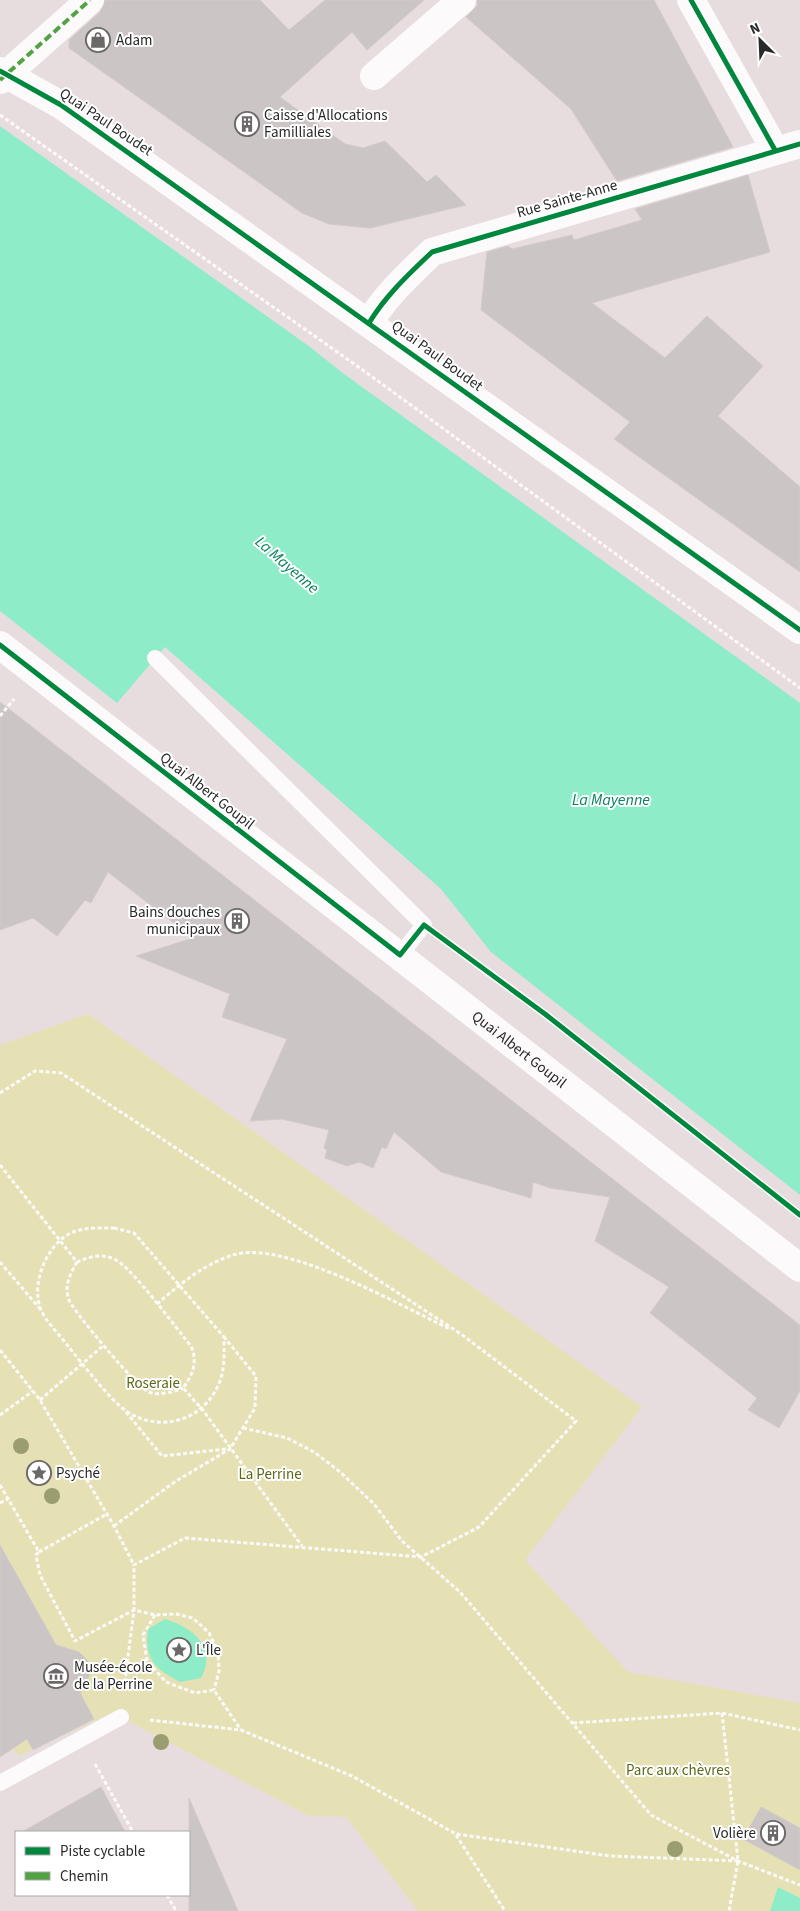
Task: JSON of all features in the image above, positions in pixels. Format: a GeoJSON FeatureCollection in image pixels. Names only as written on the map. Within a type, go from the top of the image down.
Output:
{"type":"FeatureCollection","features":[{"type":"Feature","properties":{"kind":"street"},"geometry":{"type":"LineString","coordinates":[[2,76],[90,0]]}},
{"type":"Feature","properties":{"kind":"street"},"geometry":{"type":"LineString","coordinates":[[374,76],[462,0]]}},
{"type":"Feature","properties":{"kind":"street"},"geometry":{"type":"LineString","coordinates":[[690,0],[788,147]]}},
{"type":"Feature","properties":{"kind":"street","name":"Quai Paul Boudet"},"geometry":{"type":"LineString","coordinates":[[2,76],[61,105],[800,630]]}},
{"type":"Feature","properties":{"kind":"street","name":"Rue Sainte-Anne"},"geometry":{"type":"LineString","coordinates":[[370,323],[380,306],[400,283],[432,252],[788,147]]}},
{"type":"Feature","properties":{"kind":"street","name":"Quai Albert Goupil"},"geometry":{"type":"LineString","coordinates":[[0,645],[800,1268]]}},
{"type":"Feature","properties":{"kind":"lane"},"geometry":{"type":"LineString","coordinates":[[155,658],[424,925],[400,955]]}},
{"type":"Feature","properties":{"kind":"lane"},"geometry":{"type":"LineString","coordinates":[[0,1783],[121,1717]]}},
{"type":"Feature","properties":{"kind":"path"},"geometry":{"type":"LineString","coordinates":[[0,115],[368,373],[800,688]]}},
{"type":"Feature","properties":{"kind":"path"},"geometry":{"type":"LineString","coordinates":[[0,1093],[35,1070],[61,1073],[461,1334],[576,1422],[478,1527],[421,1557],[185,1538],[134,1565]]}},
{"type":"Feature","properties":{"kind":"path"},"geometry":{"type":"LineString","coordinates":[[0,1165],[77,1262]]}},
{"type":"Feature","properties":{"kind":"path"},"geometry":{"type":"LineString","coordinates":[[41,1310],[38,1298],[43,1265],[61,1241],[72,1233],[85,1229],[114,1228],[134,1233],[256,1376],[255,1408],[230,1449],[176,1481],[114,1526]]}},
{"type":"Feature","properties":{"kind":"path"},"geometry":{"type":"LineString","coordinates":[[157,1304],[204,1267],[234,1255],[253,1252],[274,1254],[313,1265],[461,1334]]}},
{"type":"Feature","properties":{"kind":"path"},"geometry":{"type":"LineString","coordinates":[[94,1256],[104,1256],[122,1263],[157,1304],[191,1346],[194,1354],[193,1371],[183,1388],[173,1392],[150,1393],[140,1387],[70,1302],[68,1282],[70,1273],[77,1262],[94,1256]]}},
{"type":"Feature","properties":{"kind":"path"},"geometry":{"type":"LineString","coordinates":[[0,1262],[41,1310],[82,1363],[125,1410],[162,1456],[230,1449]]}},
{"type":"Feature","properties":{"kind":"path"},"geometry":{"type":"LineString","coordinates":[[125,1410],[142,1419],[161,1422],[191,1416],[202,1409],[220,1380],[224,1366],[224,1337]]}},
{"type":"Feature","properties":{"kind":"path"},"geometry":{"type":"LineString","coordinates":[[40,1400],[104,1344]]}},
{"type":"Feature","properties":{"kind":"path"},"geometry":{"type":"LineString","coordinates":[[0,1350],[40,1400],[114,1526],[134,1565],[134,1610],[121,1717],[241,1730],[352,1776],[456,1834],[610,1856],[738,1861]]}},
{"type":"Feature","properties":{"kind":"path"},"geometry":{"type":"LineString","coordinates":[[183,1388],[202,1409],[302,1546]]}},
{"type":"Feature","properties":{"kind":"path"},"geometry":{"type":"LineString","coordinates":[[0,1415],[34,1391]]}},
{"type":"Feature","properties":{"kind":"path"},"geometry":{"type":"LineString","coordinates":[[243,1428],[288,1438],[339,1471],[374,1504],[402,1541],[460,1592],[651,1815],[738,1861],[800,1885]]}},
{"type":"Feature","properties":{"kind":"path"},"geometry":{"type":"LineString","coordinates":[[0,1485],[39,1552]]}},
{"type":"Feature","properties":{"kind":"path"},"geometry":{"type":"LineString","coordinates":[[0,1503],[8,1498]]}},
{"type":"Feature","properties":{"kind":"path"},"geometry":{"type":"LineString","coordinates":[[107,1514],[36,1554],[40,1575],[76,1641],[134,1610],[155,1615],[176,1614],[193,1618],[209,1633],[218,1651],[219,1671],[214,1690],[241,1730]]}},
{"type":"Feature","properties":{"kind":"path"},"geometry":{"type":"LineString","coordinates":[[155,1615],[143,1635],[147,1661],[166,1682],[195,1693],[214,1690]]}},
{"type":"Feature","properties":{"kind":"path"},"geometry":{"type":"LineString","coordinates":[[572,1723],[722,1713],[800,1730]]}},
{"type":"Feature","properties":{"kind":"path"},"geometry":{"type":"LineString","coordinates":[[722,1713],[738,1861],[729,1911]]}},
{"type":"Feature","properties":{"kind":"path"},"geometry":{"type":"LineString","coordinates":[[81,1739],[132,1831]]}},
{"type":"Feature","properties":{"kind":"path"},"geometry":{"type":"LineString","coordinates":[[456,1834],[505,1911]]}},
{"type":"Feature","properties":{"kind":"path"},"geometry":{"type":"LineString","coordinates":[[168,1896],[176,1911]]}},
{"type":"Feature","properties":{"kind":"green space","name":"La Perrine"},"geometry":{"type":"Polygon","coordinates":[[[88,1014],[642,1407],[525,1560],[628,1672],[800,1703],[800,1911],[418,1911],[346,1817],[309,1816],[121,1717],[122,1708],[19,1756],[0,1733],[0,1045],[88,1014]]]}},
{"type":"Feature","properties":{"kind":"water","name":"La Mayenne"},"geometry":{"type":"Polygon","coordinates":[[[0,126],[310,347],[344,374],[800,703],[800,1195],[491,952],[441,889],[165,647],[117,703],[0,611],[0,126]]]}},
{"type":"Feature","properties":{"kind":"water"},"geometry":{"type":"Polygon","coordinates":[[[165,1619],[184,1627],[200,1640],[206,1657],[201,1678],[180,1682],[153,1662],[148,1648],[148,1629],[165,1619]]]}},
{"type":"Feature","properties":{"kind":"water"},"geometry":{"type":"Polygon","coordinates":[[[778,1887],[800,1898],[800,1911],[770,1911],[778,1887]]]}},
{"type":"Feature","properties":{"kind":"building","name":"Caisse d'Allocations Familliales"},"geometry":{"type":"Polygon","coordinates":[[[105,0],[260,0],[289,30],[325,0],[424,0],[367,50],[352,32],[280,97],[345,144],[363,148],[385,141],[427,182],[436,175],[466,205],[370,228],[329,224],[302,213],[69,48],[69,40],[100,12],[105,0]]]}},
{"type":"Feature","properties":{"kind":"building"},"geometry":{"type":"Polygon","coordinates":[[[477,0],[654,0],[733,147],[617,181],[571,109],[466,17],[477,6],[477,0]]]}},
{"type":"Feature","properties":{"kind":"building"},"geometry":{"type":"Polygon","coordinates":[[[748,175],[770,252],[592,303],[665,358],[707,316],[763,366],[718,416],[800,487],[800,572],[614,439],[630,422],[481,310],[487,252],[508,246],[512,249],[572,235],[574,240],[642,220],[635,209],[748,175]]]}},
{"type":"Feature","properties":{"kind":"building"},"geometry":{"type":"Polygon","coordinates":[[[0,702],[800,1325],[800,1391],[779,1428],[748,1410],[757,1398],[650,1313],[669,1287],[595,1241],[610,1197],[550,1188],[533,1182],[531,1198],[441,1172],[394,1132],[386,1149],[382,1147],[373,1168],[359,1162],[347,1166],[325,1158],[327,1150],[324,1148],[329,1130],[282,1119],[250,1121],[287,1039],[222,1017],[230,994],[136,956],[193,938],[108,872],[91,903],[85,900],[57,936],[33,918],[0,930],[0,702]]]}},
{"type":"Feature","properties":{"kind":"building"},"geometry":{"type":"Polygon","coordinates":[[[0,1545],[56,1645],[79,1652],[88,1661],[90,1674],[80,1693],[94,1719],[33,1750],[27,1739],[0,1757],[0,1545]]]}},
{"type":"Feature","properties":{"kind":"building"},"geometry":{"type":"Polygon","coordinates":[[[101,1787],[124,1831],[24,1831],[101,1787]]]}},
{"type":"Feature","properties":{"kind":"building"},"geometry":{"type":"Polygon","coordinates":[[[189,1798],[238,1911],[189,1911],[189,1798]]]}},
{"type":"Feature","properties":{"kind":"building","name":"Volière"},"geometry":{"type":"Polygon","coordinates":[[[761,1807],[800,1828],[800,1870],[743,1839],[761,1807]]]}},
{"type":"Feature","properties":{"kind":"marked path"},"geometry":{"type":"LineString","coordinates":[[0,80],[90,0]]}},
{"type":"Feature","properties":{"kind":"cycle path"},"geometry":{"type":"LineString","coordinates":[[691,0],[775,150]]}},
{"type":"Feature","properties":{"kind":"cycle path"},"geometry":{"type":"LineString","coordinates":[[0,71],[61,105],[800,630]]}},
{"type":"Feature","properties":{"kind":"cycle path"},"geometry":{"type":"LineString","coordinates":[[369,323],[390,294],[432,252],[800,144]]}},
{"type":"Feature","properties":{"kind":"cycle path"},"geometry":{"type":"LineString","coordinates":[[0,645],[400,955],[424,925],[545,1014],[800,1215]]}},
{"type":"Feature","properties":{"kind":"place","name":"Adam"},"geometry":{"type":"Point","coordinates":[98,40]}},
{"type":"Feature","properties":{"kind":"place","name":"Caisse d'Allocations Familliales"},"geometry":{"type":"Point","coordinates":[247,124]}},
{"type":"Feature","properties":{"kind":"place","name":"Bains douches municipaux"},"geometry":{"type":"Point","coordinates":[237,921]}},
{"type":"Feature","properties":{"kind":"place","name":"Psyché"},"geometry":{"type":"Point","coordinates":[39,1473]}},
{"type":"Feature","properties":{"kind":"place","name":"L'Île"},"geometry":{"type":"Point","coordinates":[179,1650]}},
{"type":"Feature","properties":{"kind":"place","name":"Musée-école de la Perrine"},"geometry":{"type":"Point","coordinates":[56,1676]}},
{"type":"Feature","properties":{"kind":"place","name":"Volière"},"geometry":{"type":"Point","coordinates":[773,1833]}},
{"type":"Feature","properties":{"kind":"park label","name":"Roseraie"},"geometry":{"type":"Point","coordinates":[153,1383]}},
{"type":"Feature","properties":{"kind":"park label","name":"Parc aux chèvres"},"geometry":{"type":"Point","coordinates":[678,1770]}}]}
